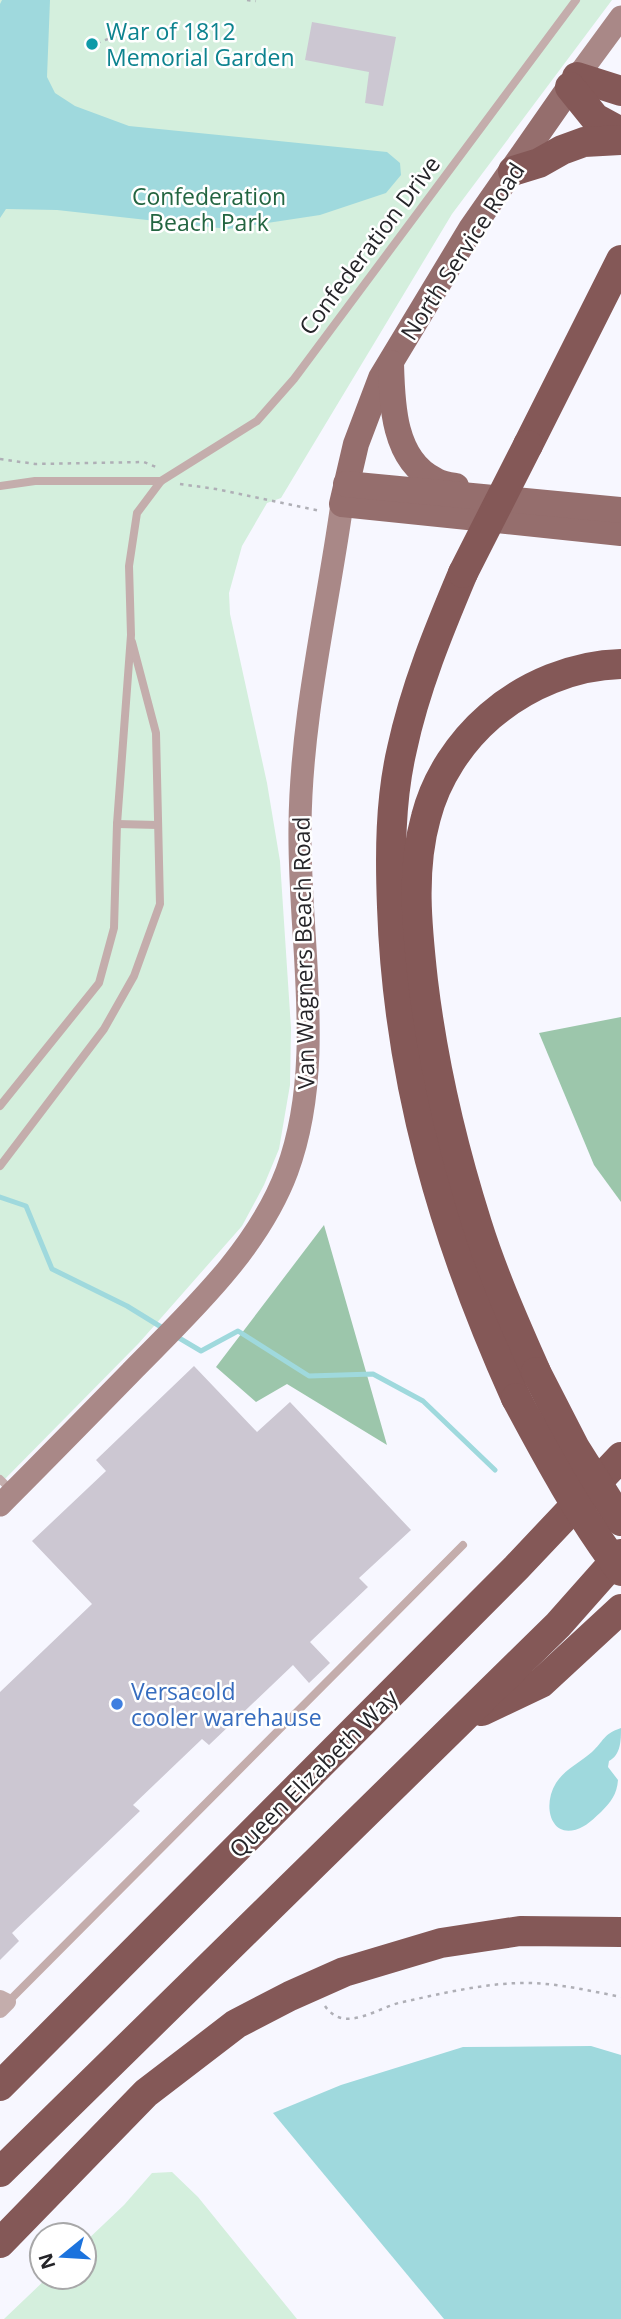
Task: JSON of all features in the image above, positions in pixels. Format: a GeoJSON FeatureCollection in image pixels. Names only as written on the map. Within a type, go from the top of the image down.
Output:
{"type":"FeatureCollection","features":[{"type":"Feature","properties":{"kind":"highway"},"geometry":{"type":"LineString","coordinates":[[574,82],[621,90]]}},
{"type":"Feature","properties":{"kind":"highway"},"geometry":{"type":"LineString","coordinates":[[574,82],[595,118],[621,132]]}},
{"type":"Feature","properties":{"kind":"highway"},"geometry":{"type":"LineString","coordinates":[[513,171],[539,163],[584,142],[621,140]]}},
{"type":"Feature","properties":{"kind":"highway"},"geometry":{"type":"LineString","coordinates":[[621,260],[463,573],[434,640],[401,751],[393,814],[391,880],[393,952],[403,1037],[422,1135],[436,1188],[487,1333],[516,1398],[555,1472],[594,1536],[621,1571]]}},
{"type":"Feature","properties":{"kind":"highway"},"geometry":{"type":"LineString","coordinates":[[621,664],[606,664],[567,673],[527,689],[500,707],[476,728],[453,758],[436,789],[426,816],[419,850],[417,885],[419,947],[430,1036],[451,1135],[477,1225],[503,1296],[536,1372],[575,1448],[621,1521]]}},
{"type":"Feature","properties":{"kind":"highway","name":"Queen Elizabeth Way"},"geometry":{"type":"LineString","coordinates":[[0,2086],[486,1598],[621,1457]]}},
{"type":"Feature","properties":{"kind":"highway"},"geometry":{"type":"LineString","coordinates":[[0,2172],[558,1625],[621,1554]]}},
{"type":"Feature","properties":{"kind":"highway"},"geometry":{"type":"LineString","coordinates":[[459,1721],[541,1683],[621,1608]]}},
{"type":"Feature","properties":{"kind":"highway"},"geometry":{"type":"LineString","coordinates":[[0,2243],[146,2093],[236,2024],[344,1972],[441,1943],[520,1931],[621,1932]]}},
{"type":"Feature","properties":{"kind":"main road","name":"North Service Road"},"geometry":{"type":"LineString","coordinates":[[344,494],[356,444],[381,378],[471,229],[574,82]]}},
{"type":"Feature","properties":{"kind":"main road"},"geometry":{"type":"LineString","coordinates":[[391,361],[393,404],[399,436],[418,469],[436,481],[465,489],[480,497]]}},
{"type":"Feature","properties":{"kind":"main road"},"geometry":{"type":"LineString","coordinates":[[344,494],[480,497],[621,510]]}},
{"type":"Feature","properties":{"kind":"main road"},"geometry":{"type":"LineString","coordinates":[[344,494],[621,533]]}},
{"type":"Feature","properties":{"kind":"street","name":"North Service Road"},"geometry":{"type":"LineString","coordinates":[[574,82],[621,17]]}},
{"type":"Feature","properties":{"kind":"street","name":"Van Wagners Beach Road"},"geometry":{"type":"LineString","coordinates":[[5,1492],[160,1343],[226,1271],[263,1219],[287,1171],[305,1100],[308,1000],[300,877],[302,769],[319,634],[344,494]]}},
{"type":"Feature","properties":{"kind":"lane","name":"Confederation Drive"},"geometry":{"type":"LineString","coordinates":[[161,481],[257,421],[286,387],[576,0]]}},
{"type":"Feature","properties":{"kind":"lane"},"geometry":{"type":"LineString","coordinates":[[0,486],[35,481],[161,481]]}},
{"type":"Feature","properties":{"kind":"lane"},"geometry":{"type":"LineString","coordinates":[[0,1106],[99,983],[114,928],[117,824],[131,635],[130,566],[137,513],[161,481]]}},
{"type":"Feature","properties":{"kind":"lane"},"geometry":{"type":"LineString","coordinates":[[0,1166],[104,1029],[134,975],[160,904],[156,733],[131,635]]}},
{"type":"Feature","properties":{"kind":"lane"},"geometry":{"type":"LineString","coordinates":[[117,824],[158,825]]}},
{"type":"Feature","properties":{"kind":"lane"},"geometry":{"type":"LineString","coordinates":[[3,2004],[463,1545]]}},
{"type":"Feature","properties":{"kind":"path"},"geometry":{"type":"LineString","coordinates":[[247,0],[256,1]]}},
{"type":"Feature","properties":{"kind":"path"},"geometry":{"type":"LineString","coordinates":[[97,43],[133,30]]}},
{"type":"Feature","properties":{"kind":"path"},"geometry":{"type":"LineString","coordinates":[[312,1986],[330,2013],[349,2019],[359,2018],[399,2002],[502,1984],[556,1985],[621,1997]]}},
{"type":"Feature","properties":{"kind":"green space","name":"Confederation Beach Park"},"geometry":{"type":"Polygon","coordinates":[[[0,0],[612,0],[452,214],[281,498],[267,503],[242,546],[229,593],[230,614],[267,783],[280,861],[291,1028],[290,1085],[279,1149],[242,1226],[139,1343],[0,1484],[0,0]]]}},
{"type":"Feature","properties":{"kind":"green space"},"geometry":{"type":"Polygon","coordinates":[[[621,1017],[621,1202],[594,1165],[539,1033],[621,1017]]]}},
{"type":"Feature","properties":{"kind":"green space"},"geometry":{"type":"Polygon","coordinates":[[[324,1225],[387,1445],[287,1384],[256,1402],[216,1367],[324,1225]]]}},
{"type":"Feature","properties":{"kind":"green space"},"geometry":{"type":"Polygon","coordinates":[[[172,2172],[198,2197],[297,2319],[4,2319],[33,2291],[98,2291],[98,2230],[152,2173],[172,2172]]]}},
{"type":"Feature","properties":{"kind":"water"},"geometry":{"type":"Polygon","coordinates":[[[2,0],[50,0],[47,77],[55,93],[75,106],[129,126],[387,152],[400,163],[401,175],[386,193],[320,215],[228,229],[57,210],[6,209],[0,218],[2,0]]]}},
{"type":"Feature","properties":{"kind":"water"},"geometry":{"type":"Polygon","coordinates":[[[621,1728],[618,1751],[609,1761],[608,1767],[618,1780],[611,1801],[584,1826],[573,1830],[557,1827],[550,1812],[556,1783],[607,1735],[621,1728]]]}},
{"type":"Feature","properties":{"kind":"water"},"geometry":{"type":"Polygon","coordinates":[[[591,2046],[621,2055],[621,2319],[444,2319],[273,2113],[341,2085],[463,2047],[591,2046]]]}},
{"type":"Feature","properties":{"kind":"building"},"geometry":{"type":"Polygon","coordinates":[[[312,22],[396,37],[383,106],[365,103],[369,72],[305,60],[312,22]]]}},
{"type":"Feature","properties":{"kind":"building"},"geometry":{"type":"Polygon","coordinates":[[[194,1366],[257,1432],[290,1402],[411,1530],[359,1578],[368,1587],[310,1642],[330,1663],[309,1683],[293,1665],[209,1745],[202,1739],[133,1805],[140,1811],[12,1933],[19,1941],[0,1960],[0,1692],[92,1604],[32,1541],[106,1471],[96,1460],[194,1366]]]}},
{"type":"Feature","properties":{"kind":"waterway"},"geometry":{"type":"LineString","coordinates":[[0,1197],[26,1206],[52,1269],[127,1306],[166,1330]]}},
{"type":"Feature","properties":{"kind":"waterway"},"geometry":{"type":"LineString","coordinates":[[174,1335],[201,1351],[238,1331],[309,1376],[373,1374],[423,1401],[495,1470]]}},
{"type":"Feature","properties":{"kind":"place","name":"War of 1812 Memorial Garden"},"geometry":{"type":"Point","coordinates":[92,44]}},
{"type":"Feature","properties":{"kind":"place","name":"Versacold cooler warehause"},"geometry":{"type":"Point","coordinates":[117,1704]}}]}
